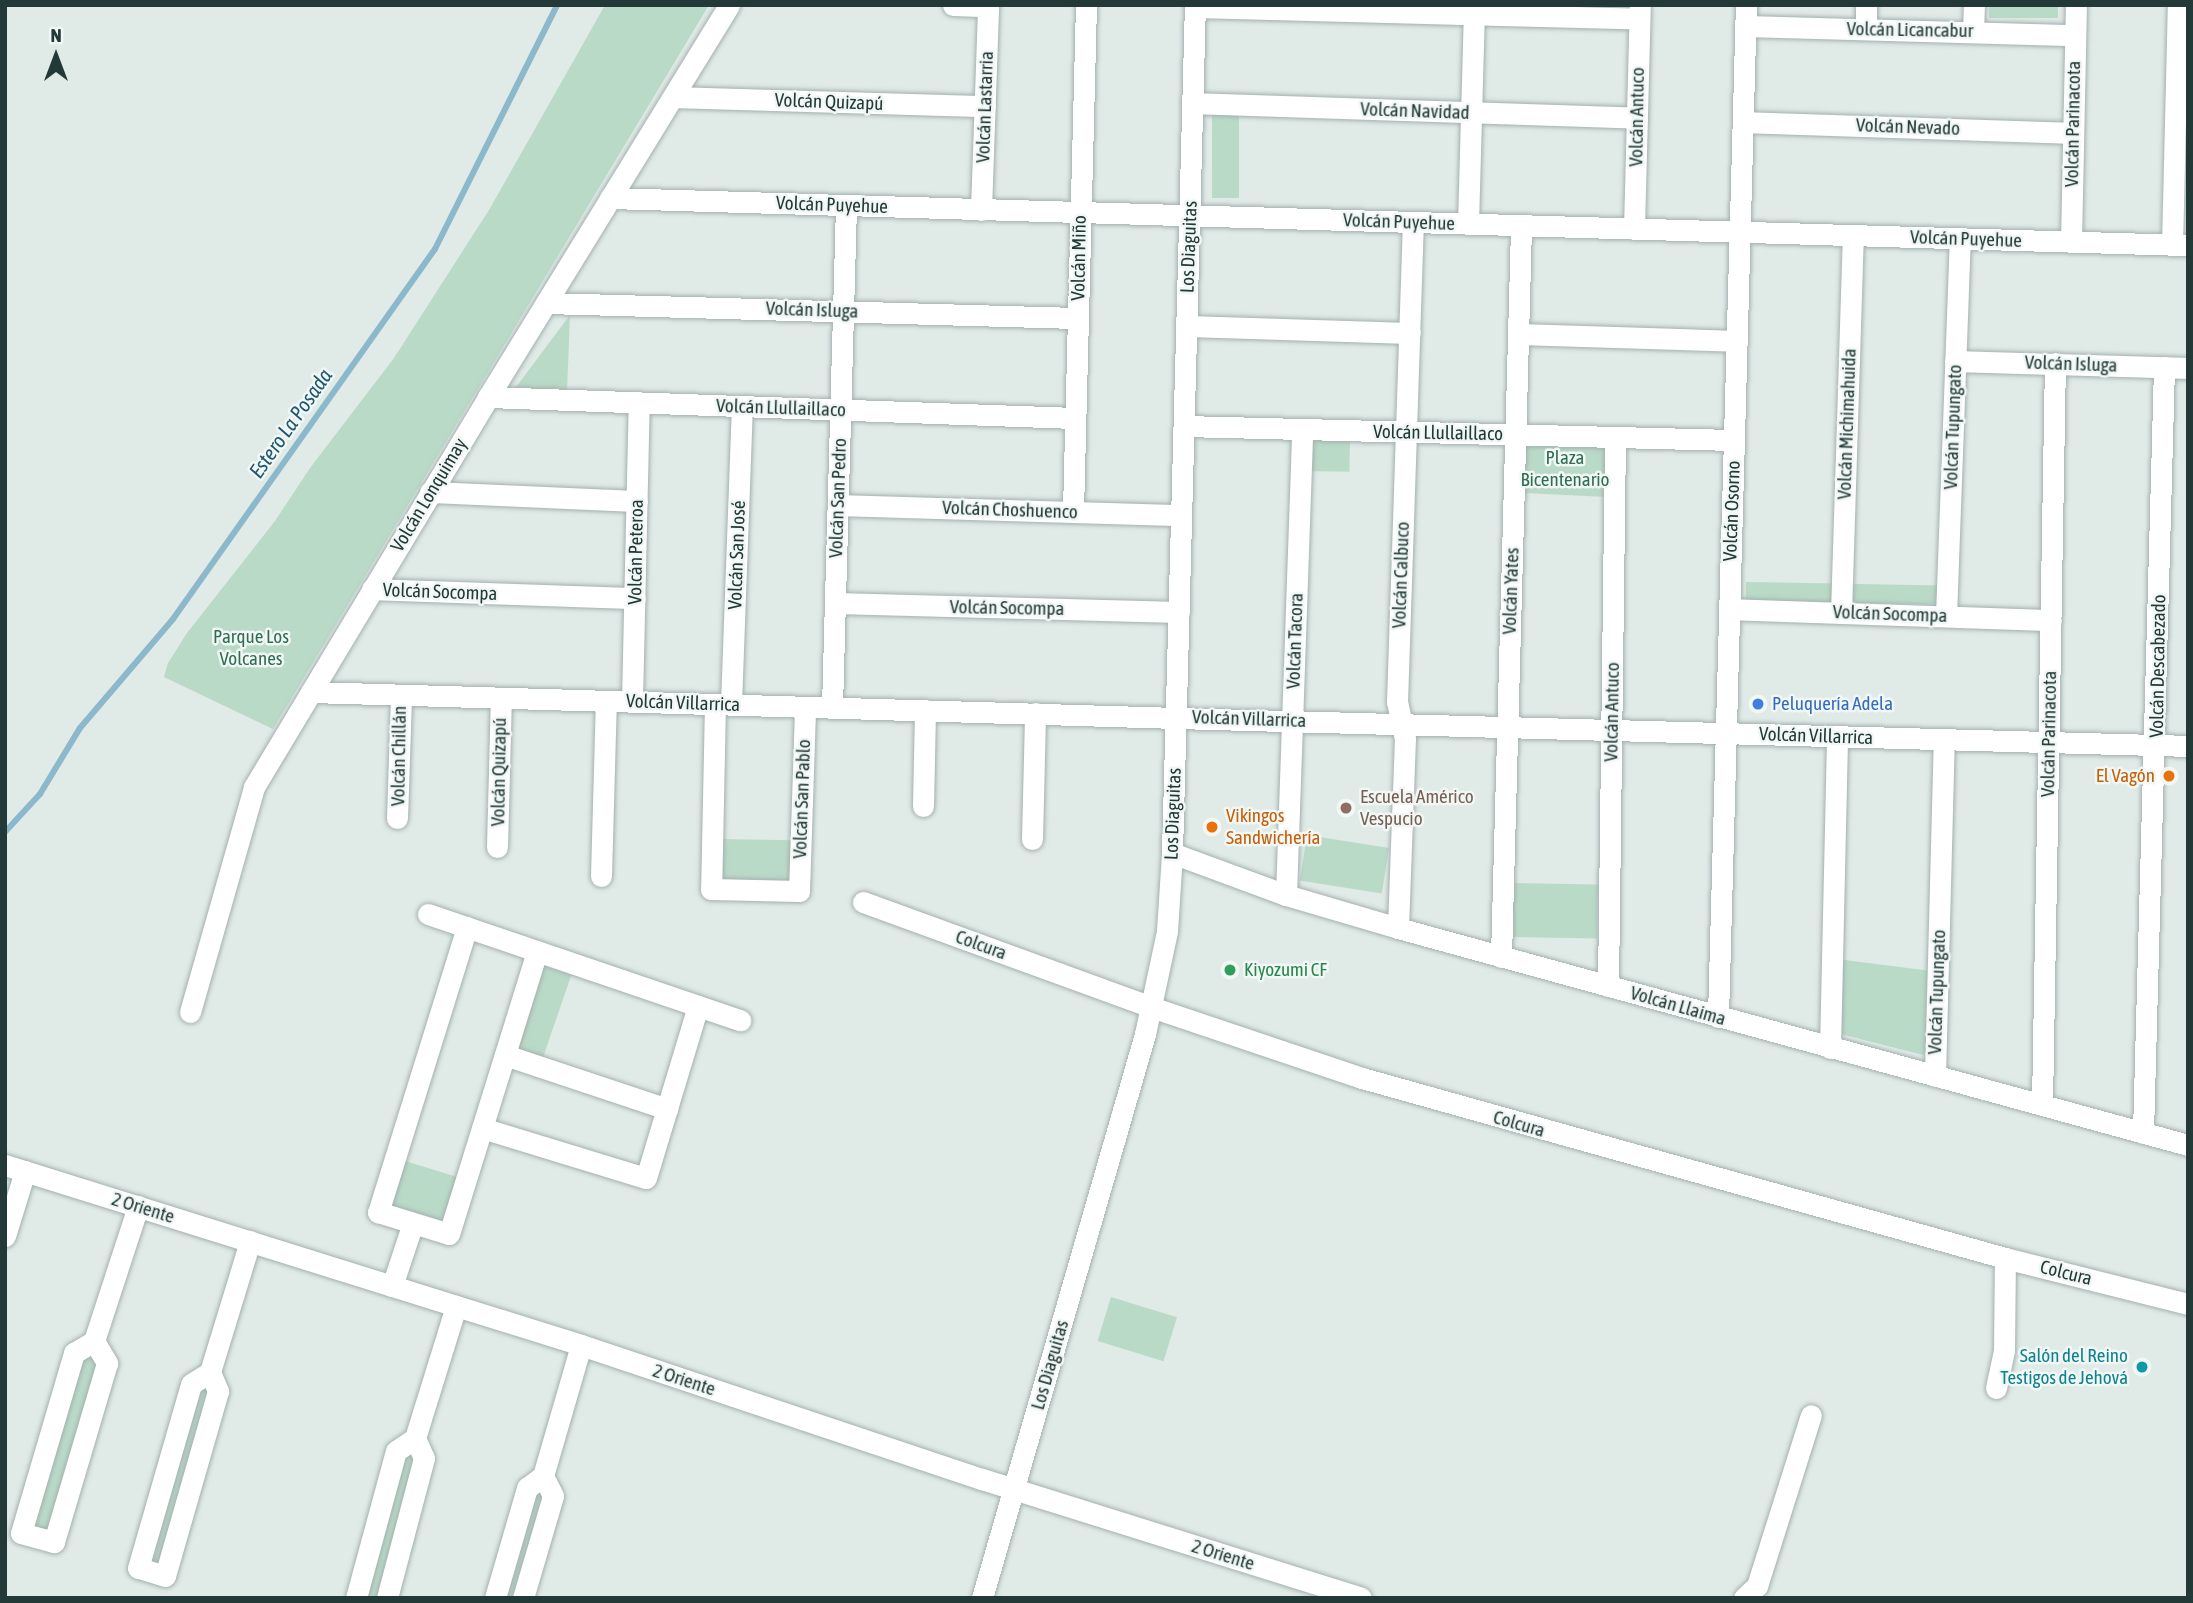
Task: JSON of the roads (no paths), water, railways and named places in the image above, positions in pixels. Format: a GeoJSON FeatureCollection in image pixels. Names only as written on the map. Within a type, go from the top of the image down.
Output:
{"type":"FeatureCollection","features":[{"type":"Feature","properties":{"kind":"street","name":"Volcán Lonquimay"},"geometry":{"type":"LineString","coordinates":[[190,1012],[254,787],[430,492],[729,5]]}},
{"type":"Feature","properties":{"kind":"street"},"geometry":{"type":"LineString","coordinates":[[953,5],[988,6]]}},
{"type":"Feature","properties":{"kind":"street","name":"Volcán Miño"},"geometry":{"type":"LineString","coordinates":[[1073,511],[1086,5]]}},
{"type":"Feature","properties":{"kind":"street"},"geometry":{"type":"LineString","coordinates":[[1866,5],[1866,29]]}},
{"type":"Feature","properties":{"kind":"street"},"geometry":{"type":"LineString","coordinates":[[1973,32],[1974,5]]}},
{"type":"Feature","properties":{"kind":"street","name":"Volcán Parinacota"},"geometry":{"type":"LineString","coordinates":[[2071,242],[2076,5]]}},
{"type":"Feature","properties":{"kind":"street"},"geometry":{"type":"LineString","coordinates":[[2178,5],[2180,245]]}},
{"type":"Feature","properties":{"kind":"street","name":"Volcán Lastarria"},"geometry":{"type":"LineString","coordinates":[[981,209],[988,6]]}},
{"type":"Feature","properties":{"kind":"street"},"geometry":{"type":"LineString","coordinates":[[1195,6],[1474,14],[1639,12]]}},
{"type":"Feature","properties":{"kind":"street","name":"Los Diaguitas"},"geometry":{"type":"LineString","coordinates":[[982,1598],[1151,1007],[1167,931],[1172,853],[1195,6]]}},
{"type":"Feature","properties":{"kind":"street","name":"Volcán Antuco"},"geometry":{"type":"LineString","coordinates":[[1634,229],[1639,12]]}},
{"type":"Feature","properties":{"kind":"street"},"geometry":{"type":"LineString","coordinates":[[1468,224],[1474,14]]}},
{"type":"Feature","properties":{"kind":"street","name":"Volcán Licancabur"},"geometry":{"type":"LineString","coordinates":[[1746,16],[1866,29],[2075,34]]}},
{"type":"Feature","properties":{"kind":"street","name":"Volcán Osorno"},"geometry":{"type":"LineString","coordinates":[[1718,1017],[1746,16]]}},
{"type":"Feature","properties":{"kind":"street","name":"Volcán Quizapú"},"geometry":{"type":"LineString","coordinates":[[673,97],[985,106]]}},
{"type":"Feature","properties":{"kind":"street","name":"Volcán Navidad"},"geometry":{"type":"LineString","coordinates":[[1193,103],[1637,118]]}},
{"type":"Feature","properties":{"kind":"street","name":"Volcán Nevado"},"geometry":{"type":"LineString","coordinates":[[1743,122],[2073,133]]}},
{"type":"Feature","properties":{"kind":"street","name":"Volcán Puyehue"},"geometry":{"type":"LineString","coordinates":[[610,198],[2180,245]]}},
{"type":"Feature","properties":{"kind":"street","name":"Volcán San Pedro"},"geometry":{"type":"LineString","coordinates":[[832,707],[846,205]]}},
{"type":"Feature","properties":{"kind":"street","name":"Volcán Calbuco"},"geometry":{"type":"LineString","coordinates":[[1398,928],[1405,739],[1397,702],[1413,222]]}},
{"type":"Feature","properties":{"kind":"street","name":"Volcán Yates"},"geometry":{"type":"LineString","coordinates":[[1501,957],[1521,226]]}},
{"type":"Feature","properties":{"kind":"street","name":"Volcán Michimahuida"},"geometry":{"type":"LineString","coordinates":[[1841,613],[1853,236]]}},
{"type":"Feature","properties":{"kind":"street","name":"Volcán Tupungato"},"geometry":{"type":"LineString","coordinates":[[1946,616],[1959,239]]}},
{"type":"Feature","properties":{"kind":"street","name":"Volcán Isluga"},"geometry":{"type":"LineString","coordinates":[[546,303],[1077,318]]}},
{"type":"Feature","properties":{"kind":"street"},"geometry":{"type":"LineString","coordinates":[[1186,326],[1410,333]]}},
{"type":"Feature","properties":{"kind":"street"},"geometry":{"type":"LineString","coordinates":[[1518,334],[1737,341]]}},
{"type":"Feature","properties":{"kind":"street","name":"Volcán Isluga"},"geometry":{"type":"LineString","coordinates":[[1955,361],[2188,368]]}},
{"type":"Feature","properties":{"kind":"street","name":"Volcán Parinacota"},"geometry":{"type":"LineString","coordinates":[[2042,1105],[2055,363]]}},
{"type":"Feature","properties":{"kind":"street","name":"Volcán Descabezado"},"geometry":{"type":"LineString","coordinates":[[2143,1133],[2156,745],[2164,367]]}},
{"type":"Feature","properties":{"kind":"street","name":"Volcán Llullaillaco"},"geometry":{"type":"LineString","coordinates":[[488,397],[1075,418]]}},
{"type":"Feature","properties":{"kind":"street","name":"Volcán Peteroa"},"geometry":{"type":"LineString","coordinates":[[632,701],[639,403]]}},
{"type":"Feature","properties":{"kind":"street","name":"Volcán San José"},"geometry":{"type":"LineString","coordinates":[[742,406],[710,889],[799,891]]}},
{"type":"Feature","properties":{"kind":"street","name":"Volcán Llullaillaco"},"geometry":{"type":"LineString","coordinates":[[1184,426],[1734,440]]}},
{"type":"Feature","properties":{"kind":"street","name":"Volcán Tacora"},"geometry":{"type":"LineString","coordinates":[[1286,895],[1302,429]]}},
{"type":"Feature","properties":{"kind":"street","name":"Volcán Antuco"},"geometry":{"type":"LineString","coordinates":[[1608,986],[1615,438]]}},
{"type":"Feature","properties":{"kind":"street"},"geometry":{"type":"LineString","coordinates":[[430,492],[637,501]]}},
{"type":"Feature","properties":{"kind":"street","name":"Volcán Choshuenco"},"geometry":{"type":"LineString","coordinates":[[838,505],[1181,515]]}},
{"type":"Feature","properties":{"kind":"street","name":"Volcán Socompa"},"geometry":{"type":"LineString","coordinates":[[372,589],[635,598]]}},
{"type":"Feature","properties":{"kind":"street","name":"Volcán Socompa"},"geometry":{"type":"LineString","coordinates":[[835,603],[1179,612]]}},
{"type":"Feature","properties":{"kind":"street","name":"Volcán Socompa"},"geometry":{"type":"LineString","coordinates":[[1729,610],[2050,620]]}},
{"type":"Feature","properties":{"kind":"street","name":"Volcán Villarrica"},"geometry":{"type":"LineString","coordinates":[[311,692],[2188,746]]}},
{"type":"Feature","properties":{"kind":"street","name":"Volcán Chillán"},"geometry":{"type":"LineString","coordinates":[[397,818],[401,695]]}},
{"type":"Feature","properties":{"kind":"street","name":"Volcán Quizapú"},"geometry":{"type":"LineString","coordinates":[[497,847],[500,698]]}},
{"type":"Feature","properties":{"kind":"street"},"geometry":{"type":"LineString","coordinates":[[601,876],[606,701]]}},
{"type":"Feature","properties":{"kind":"street","name":"Volcán San Pablo"},"geometry":{"type":"LineString","coordinates":[[799,891],[805,706]]}},
{"type":"Feature","properties":{"kind":"street"},"geometry":{"type":"LineString","coordinates":[[923,806],[925,710]]}},
{"type":"Feature","properties":{"kind":"street"},"geometry":{"type":"LineString","coordinates":[[1032,839],[1035,713]]}},
{"type":"Feature","properties":{"kind":"street"},"geometry":{"type":"LineString","coordinates":[[1830,1048],[1837,736]]}},
{"type":"Feature","properties":{"kind":"street","name":"Volcán Tupungato"},"geometry":{"type":"LineString","coordinates":[[1935,1076],[1944,739]]}},
{"type":"Feature","properties":{"kind":"street","name":"Volcán Llaima"},"geometry":{"type":"LineString","coordinates":[[1172,853],[1286,895],[1398,928],[2188,1145]]}},
{"type":"Feature","properties":{"kind":"street","name":"Colcura"},"geometry":{"type":"LineString","coordinates":[[863,902],[1151,1007],[1400,1089],[2005,1258],[2188,1304]]}},
{"type":"Feature","properties":{"kind":"street"},"geometry":{"type":"LineString","coordinates":[[428,914],[740,1020]]}},
{"type":"Feature","properties":{"kind":"street"},"geometry":{"type":"LineString","coordinates":[[467,927],[378,1212],[449,1234],[537,951]]}},
{"type":"Feature","properties":{"kind":"street"},"geometry":{"type":"LineString","coordinates":[[482,1128],[646,1178],[698,1006]]}},
{"type":"Feature","properties":{"kind":"street"},"geometry":{"type":"LineString","coordinates":[[505,1055],[667,1109]]}},
{"type":"Feature","properties":{"kind":"street"},"geometry":{"type":"LineString","coordinates":[[5,1236],[15,1168]]}},
{"type":"Feature","properties":{"kind":"street","name":"2 Oriente"},"geometry":{"type":"LineString","coordinates":[[15,1168],[581,1345],[1014,1489],[1361,1598]]}},
{"type":"Feature","properties":{"kind":"street"},"geometry":{"type":"LineString","coordinates":[[93,1341],[107,1363],[54,1542],[21,1533],[74,1353],[93,1341],[138,1206]]}},
{"type":"Feature","properties":{"kind":"street"},"geometry":{"type":"LineString","coordinates":[[392,1286],[413,1223]]}},
{"type":"Feature","properties":{"kind":"street"},"geometry":{"type":"LineString","coordinates":[[210,1372],[191,1384],[138,1568],[165,1576],[218,1391],[210,1372],[250,1241]]}},
{"type":"Feature","properties":{"kind":"street"},"geometry":{"type":"LineString","coordinates":[[1996,1388],[2004,1352],[2005,1258]]}},
{"type":"Feature","properties":{"kind":"street"},"geometry":{"type":"LineString","coordinates":[[356,1598],[396,1451],[415,1438],[456,1306]]}},
{"type":"Feature","properties":{"kind":"street"},"geometry":{"type":"LineString","coordinates":[[495,1598],[527,1488],[543,1476],[581,1345]]}},
{"type":"Feature","properties":{"kind":"street"},"geometry":{"type":"LineString","coordinates":[[1744,1598],[1756,1586],[1811,1415]]}},
{"type":"Feature","properties":{"kind":"street"},"geometry":{"type":"LineString","coordinates":[[387,1598],[424,1458],[415,1438]]}},
{"type":"Feature","properties":{"kind":"street"},"geometry":{"type":"LineString","coordinates":[[523,1598],[553,1496],[543,1476]]}},
{"type":"Feature","properties":{"kind":"waterway","name":"Estero La Posada"},"geometry":{"type":"LineString","coordinates":[[5,832],[40,794],[80,728],[173,619],[435,249],[557,5]]}},
{"type":"Feature","properties":{"kind":"place","name":"Peluquería Adela"},"geometry":{"type":"Point","coordinates":[1758,704]}},
{"type":"Feature","properties":{"kind":"place","name":"El Vagón"},"geometry":{"type":"Point","coordinates":[2169,776]}},
{"type":"Feature","properties":{"kind":"place","name":"Escuela Américo Vespucio"},"geometry":{"type":"Point","coordinates":[1346,808]}},
{"type":"Feature","properties":{"kind":"place","name":"Vikingos Sandwichería"},"geometry":{"type":"Point","coordinates":[1212,827]}},
{"type":"Feature","properties":{"kind":"place","name":"Kiyozumi CF"},"geometry":{"type":"Point","coordinates":[1230,970]}},
{"type":"Feature","properties":{"kind":"place","name":"Salón del Reino Testigos de Jehová"},"geometry":{"type":"Point","coordinates":[2142,1367]}},
{"type":"Feature","properties":{"kind":"park label","name":"Plaza Bicentenario"},"geometry":{"type":"Point","coordinates":[1565,469]}},
{"type":"Feature","properties":{"kind":"park label","name":"Parque Los Volcanes"},"geometry":{"type":"Point","coordinates":[251,648]}}]}
